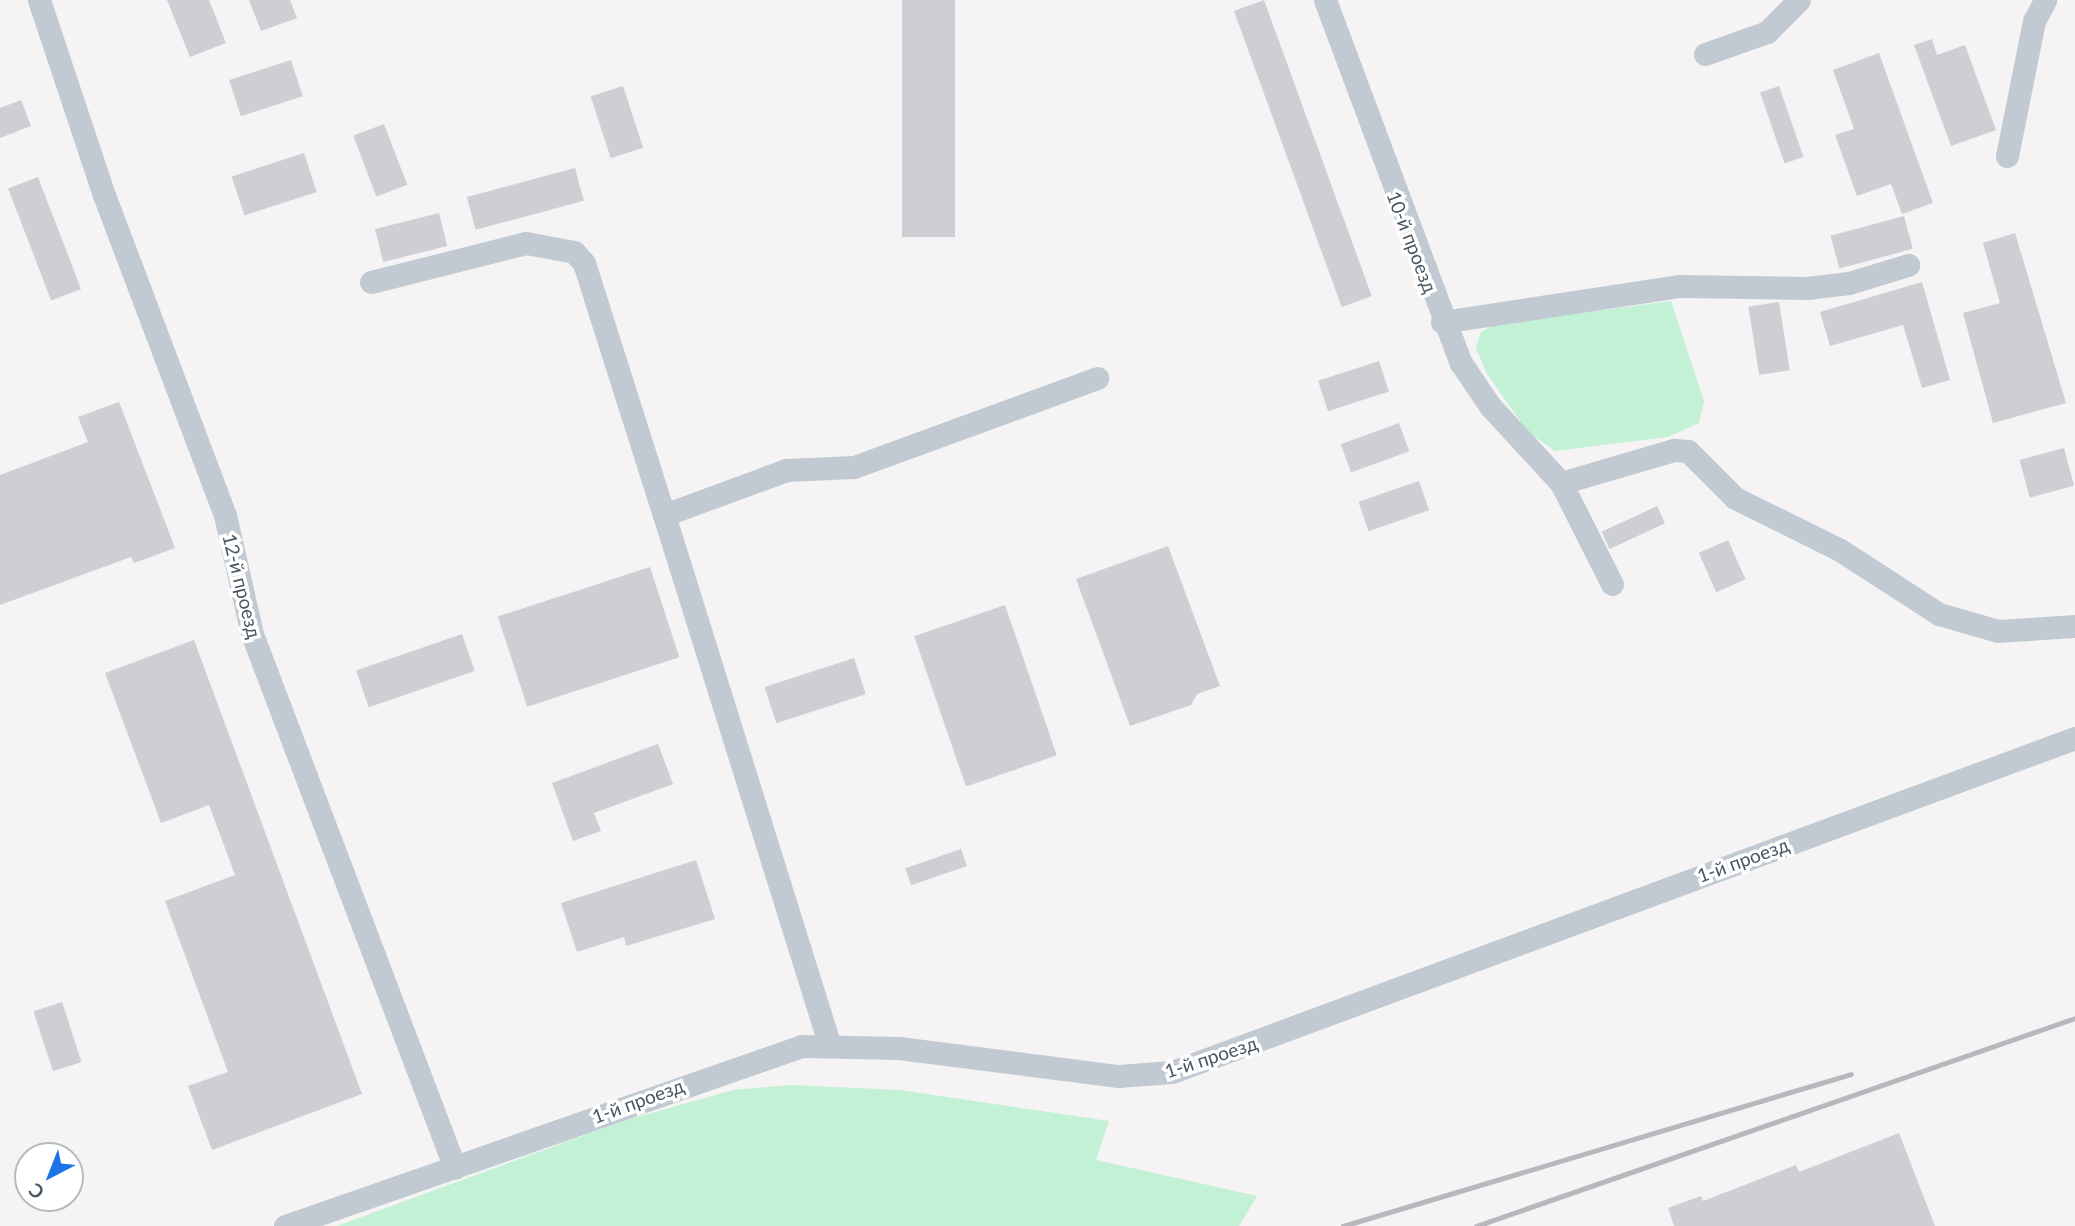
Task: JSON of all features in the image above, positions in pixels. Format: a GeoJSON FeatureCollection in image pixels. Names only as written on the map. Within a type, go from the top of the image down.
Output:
{"type":"FeatureCollection","features":[{"type":"Feature","properties":{"kind":"street","name":"12-й проезд"},"geometry":{"type":"LineString","coordinates":[[39,0],[104,195],[225,515],[252,634],[455,1168]]}},
{"type":"Feature","properties":{"kind":"street","name":"10-й проезд"},"geometry":{"type":"LineString","coordinates":[[1325,0],[1442,323],[1490,406],[1561,483],[1612,584]]}},
{"type":"Feature","properties":{"kind":"street"},"geometry":{"type":"LineString","coordinates":[[1705,54],[1767,32],[1799,0]]}},
{"type":"Feature","properties":{"kind":"street"},"geometry":{"type":"LineString","coordinates":[[2007,156],[2034,21],[2045,0]]}},
{"type":"Feature","properties":{"kind":"street"},"geometry":{"type":"LineString","coordinates":[[371,282],[526,243],[574,252],[584,263],[829,1043]]}},
{"type":"Feature","properties":{"kind":"street"},"geometry":{"type":"LineString","coordinates":[[1442,323],[1680,286],[1807,288],[1849,283],[1908,265]]}},
{"type":"Feature","properties":{"kind":"street"},"geometry":{"type":"LineString","coordinates":[[664,516],[786,470],[854,467],[1097,378]]}},
{"type":"Feature","properties":{"kind":"street"},"geometry":{"type":"LineString","coordinates":[[1561,483],[1674,450],[1688,451],[1735,498],[1840,550],[1939,614],[1998,631],[2075,626]]}},
{"type":"Feature","properties":{"kind":"street","name":"1-й проезд"},"geometry":{"type":"LineString","coordinates":[[285,1226],[455,1168],[766,1055],[829,1043],[1118,1076],[1172,1072],[2075,738]]}},
{"type":"Feature","properties":{"kind":"green space"},"geometry":{"type":"Polygon","coordinates":[[[1671,301],[1704,401],[1699,423],[1668,437],[1555,451],[1528,432],[1487,374],[1476,348],[1481,332],[1496,324],[1671,301]]]}},
{"type":"Feature","properties":{"kind":"green space"},"geometry":{"type":"Polygon","coordinates":[[[790,1085],[900,1090],[1109,1121],[1096,1160],[1257,1196],[1239,1226],[337,1226],[620,1122],[733,1090],[790,1085]]]}},
{"type":"Feature","properties":{"kind":"building"},"geometry":{"type":"Polygon","coordinates":[[[167,0],[209,0],[226,43],[190,57],[167,0]]]}},
{"type":"Feature","properties":{"kind":"building"},"geometry":{"type":"Polygon","coordinates":[[[249,0],[290,0],[297,18],[261,31],[249,0]]]}},
{"type":"Feature","properties":{"kind":"building"},"geometry":{"type":"Polygon","coordinates":[[[902,0],[955,0],[955,237],[902,237],[902,0]]]}},
{"type":"Feature","properties":{"kind":"building"},"geometry":{"type":"Polygon","coordinates":[[[1264,0],[1372,296],[1342,307],[1234,11],[1264,0]]]}},
{"type":"Feature","properties":{"kind":"building"},"geometry":{"type":"Polygon","coordinates":[[[1932,39],[1937,55],[1965,45],[1996,130],[1951,146],[1914,45],[1932,39]]]}},
{"type":"Feature","properties":{"kind":"building"},"geometry":{"type":"Polygon","coordinates":[[[1879,53],[1933,203],[1902,214],[1891,184],[1857,196],[1835,135],[1854,129],[1833,70],[1879,53]]]}},
{"type":"Feature","properties":{"kind":"building"},"geometry":{"type":"Polygon","coordinates":[[[291,60],[303,96],[241,116],[229,80],[291,60]]]}},
{"type":"Feature","properties":{"kind":"building"},"geometry":{"type":"Polygon","coordinates":[[[623,86],[643,148],[611,158],[591,97],[623,86]]]}},
{"type":"Feature","properties":{"kind":"building"},"geometry":{"type":"Polygon","coordinates":[[[1779,86],[1803,157],[1785,163],[1760,93],[1779,86]]]}},
{"type":"Feature","properties":{"kind":"building"},"geometry":{"type":"Polygon","coordinates":[[[21,100],[31,126],[0,138],[0,108],[21,100]]]}},
{"type":"Feature","properties":{"kind":"building"},"geometry":{"type":"Polygon","coordinates":[[[384,124],[407,185],[376,197],[353,136],[384,124]]]}},
{"type":"Feature","properties":{"kind":"building"},"geometry":{"type":"Polygon","coordinates":[[[304,153],[317,192],[244,215],[232,176],[304,153]]]}},
{"type":"Feature","properties":{"kind":"building"},"geometry":{"type":"Polygon","coordinates":[[[575,168],[584,201],[476,230],[467,197],[575,168]]]}},
{"type":"Feature","properties":{"kind":"building"},"geometry":{"type":"Polygon","coordinates":[[[38,177],[81,289],[51,300],[8,188],[38,177]]]}},
{"type":"Feature","properties":{"kind":"building"},"geometry":{"type":"Polygon","coordinates":[[[439,213],[447,246],[383,262],[375,229],[439,213]]]}},
{"type":"Feature","properties":{"kind":"building"},"geometry":{"type":"Polygon","coordinates":[[[1904,216],[1913,249],[1839,269],[1831,236],[1904,216]]]}},
{"type":"Feature","properties":{"kind":"building"},"geometry":{"type":"Polygon","coordinates":[[[2015,233],[2066,403],[1993,423],[1963,313],[2000,303],[1983,243],[2015,233]]]}},
{"type":"Feature","properties":{"kind":"building"},"geometry":{"type":"Polygon","coordinates":[[[1922,282],[1950,380],[1922,388],[1903,325],[1830,346],[1820,312],[1922,282]]]}},
{"type":"Feature","properties":{"kind":"building"},"geometry":{"type":"Polygon","coordinates":[[[1779,302],[1790,370],[1759,375],[1748,307],[1779,302]]]}},
{"type":"Feature","properties":{"kind":"building"},"geometry":{"type":"Polygon","coordinates":[[[1379,361],[1389,391],[1328,411],[1318,381],[1379,361]]]}},
{"type":"Feature","properties":{"kind":"building"},"geometry":{"type":"Polygon","coordinates":[[[119,402],[175,548],[134,563],[131,557],[0,605],[0,475],[88,442],[78,417],[119,402]]]}},
{"type":"Feature","properties":{"kind":"building"},"geometry":{"type":"Polygon","coordinates":[[[1399,423],[1409,451],[1351,472],[1341,444],[1399,423]]]}},
{"type":"Feature","properties":{"kind":"building"},"geometry":{"type":"Polygon","coordinates":[[[2064,448],[2074,486],[2030,498],[2020,460],[2064,448]]]}},
{"type":"Feature","properties":{"kind":"building"},"geometry":{"type":"Polygon","coordinates":[[[1419,481],[1429,510],[1369,531],[1358,502],[1419,481]]]}},
{"type":"Feature","properties":{"kind":"building"},"geometry":{"type":"Polygon","coordinates":[[[1657,506],[1665,523],[1610,549],[1602,532],[1657,506]]]}},
{"type":"Feature","properties":{"kind":"building"},"geometry":{"type":"Polygon","coordinates":[[[1728,540],[1745,579],[1716,592],[1699,553],[1728,540]]]}},
{"type":"Feature","properties":{"kind":"building"},"geometry":{"type":"Polygon","coordinates":[[[1168,546],[1220,686],[1197,694],[1191,705],[1130,726],[1076,579],[1168,546]]]}},
{"type":"Feature","properties":{"kind":"building"},"geometry":{"type":"Polygon","coordinates":[[[650,567],[679,657],[527,707],[498,616],[650,567]]]}},
{"type":"Feature","properties":{"kind":"building"},"geometry":{"type":"Polygon","coordinates":[[[1005,605],[1057,755],[966,787],[914,636],[1005,605]]]}},
{"type":"Feature","properties":{"kind":"building"},"geometry":{"type":"Polygon","coordinates":[[[462,634],[475,671],[369,707],[356,670],[462,634]]]}},
{"type":"Feature","properties":{"kind":"building"},"geometry":{"type":"Polygon","coordinates":[[[194,640],[362,1094],[212,1150],[188,1086],[228,1072],[165,901],[235,875],[209,805],[161,823],[105,673],[194,640]]]}},
{"type":"Feature","properties":{"kind":"building"},"geometry":{"type":"Polygon","coordinates":[[[854,658],[866,694],[776,723],[765,687],[854,658]]]}},
{"type":"Feature","properties":{"kind":"building"},"geometry":{"type":"Polygon","coordinates":[[[658,744],[673,784],[594,813],[601,831],[573,841],[552,783],[658,744]]]}},
{"type":"Feature","properties":{"kind":"building"},"geometry":{"type":"Polygon","coordinates":[[[961,849],[967,866],[911,885],[905,868],[961,849]]]}},
{"type":"Feature","properties":{"kind":"building"},"geometry":{"type":"Polygon","coordinates":[[[696,860],[715,919],[626,946],[624,937],[577,952],[561,903],[696,860]]]}},
{"type":"Feature","properties":{"kind":"building"},"geometry":{"type":"Polygon","coordinates":[[[62,1002],[81,1062],[53,1071],[33,1011],[62,1002]]]}},
{"type":"Feature","properties":{"kind":"building"},"geometry":{"type":"Polygon","coordinates":[[[1899,1133],[1935,1226],[1674,1226],[1668,1208],[1701,1196],[1703,1201],[1796,1165],[1799,1172],[1899,1133]]]}},
{"type":"Feature","properties":{"kind":"railway"},"geometry":{"type":"LineString","coordinates":[[1476,1226],[2075,1018]]}},
{"type":"Feature","properties":{"kind":"railway"},"geometry":{"type":"LineString","coordinates":[[1343,1226],[1851,1074]]}}]}
